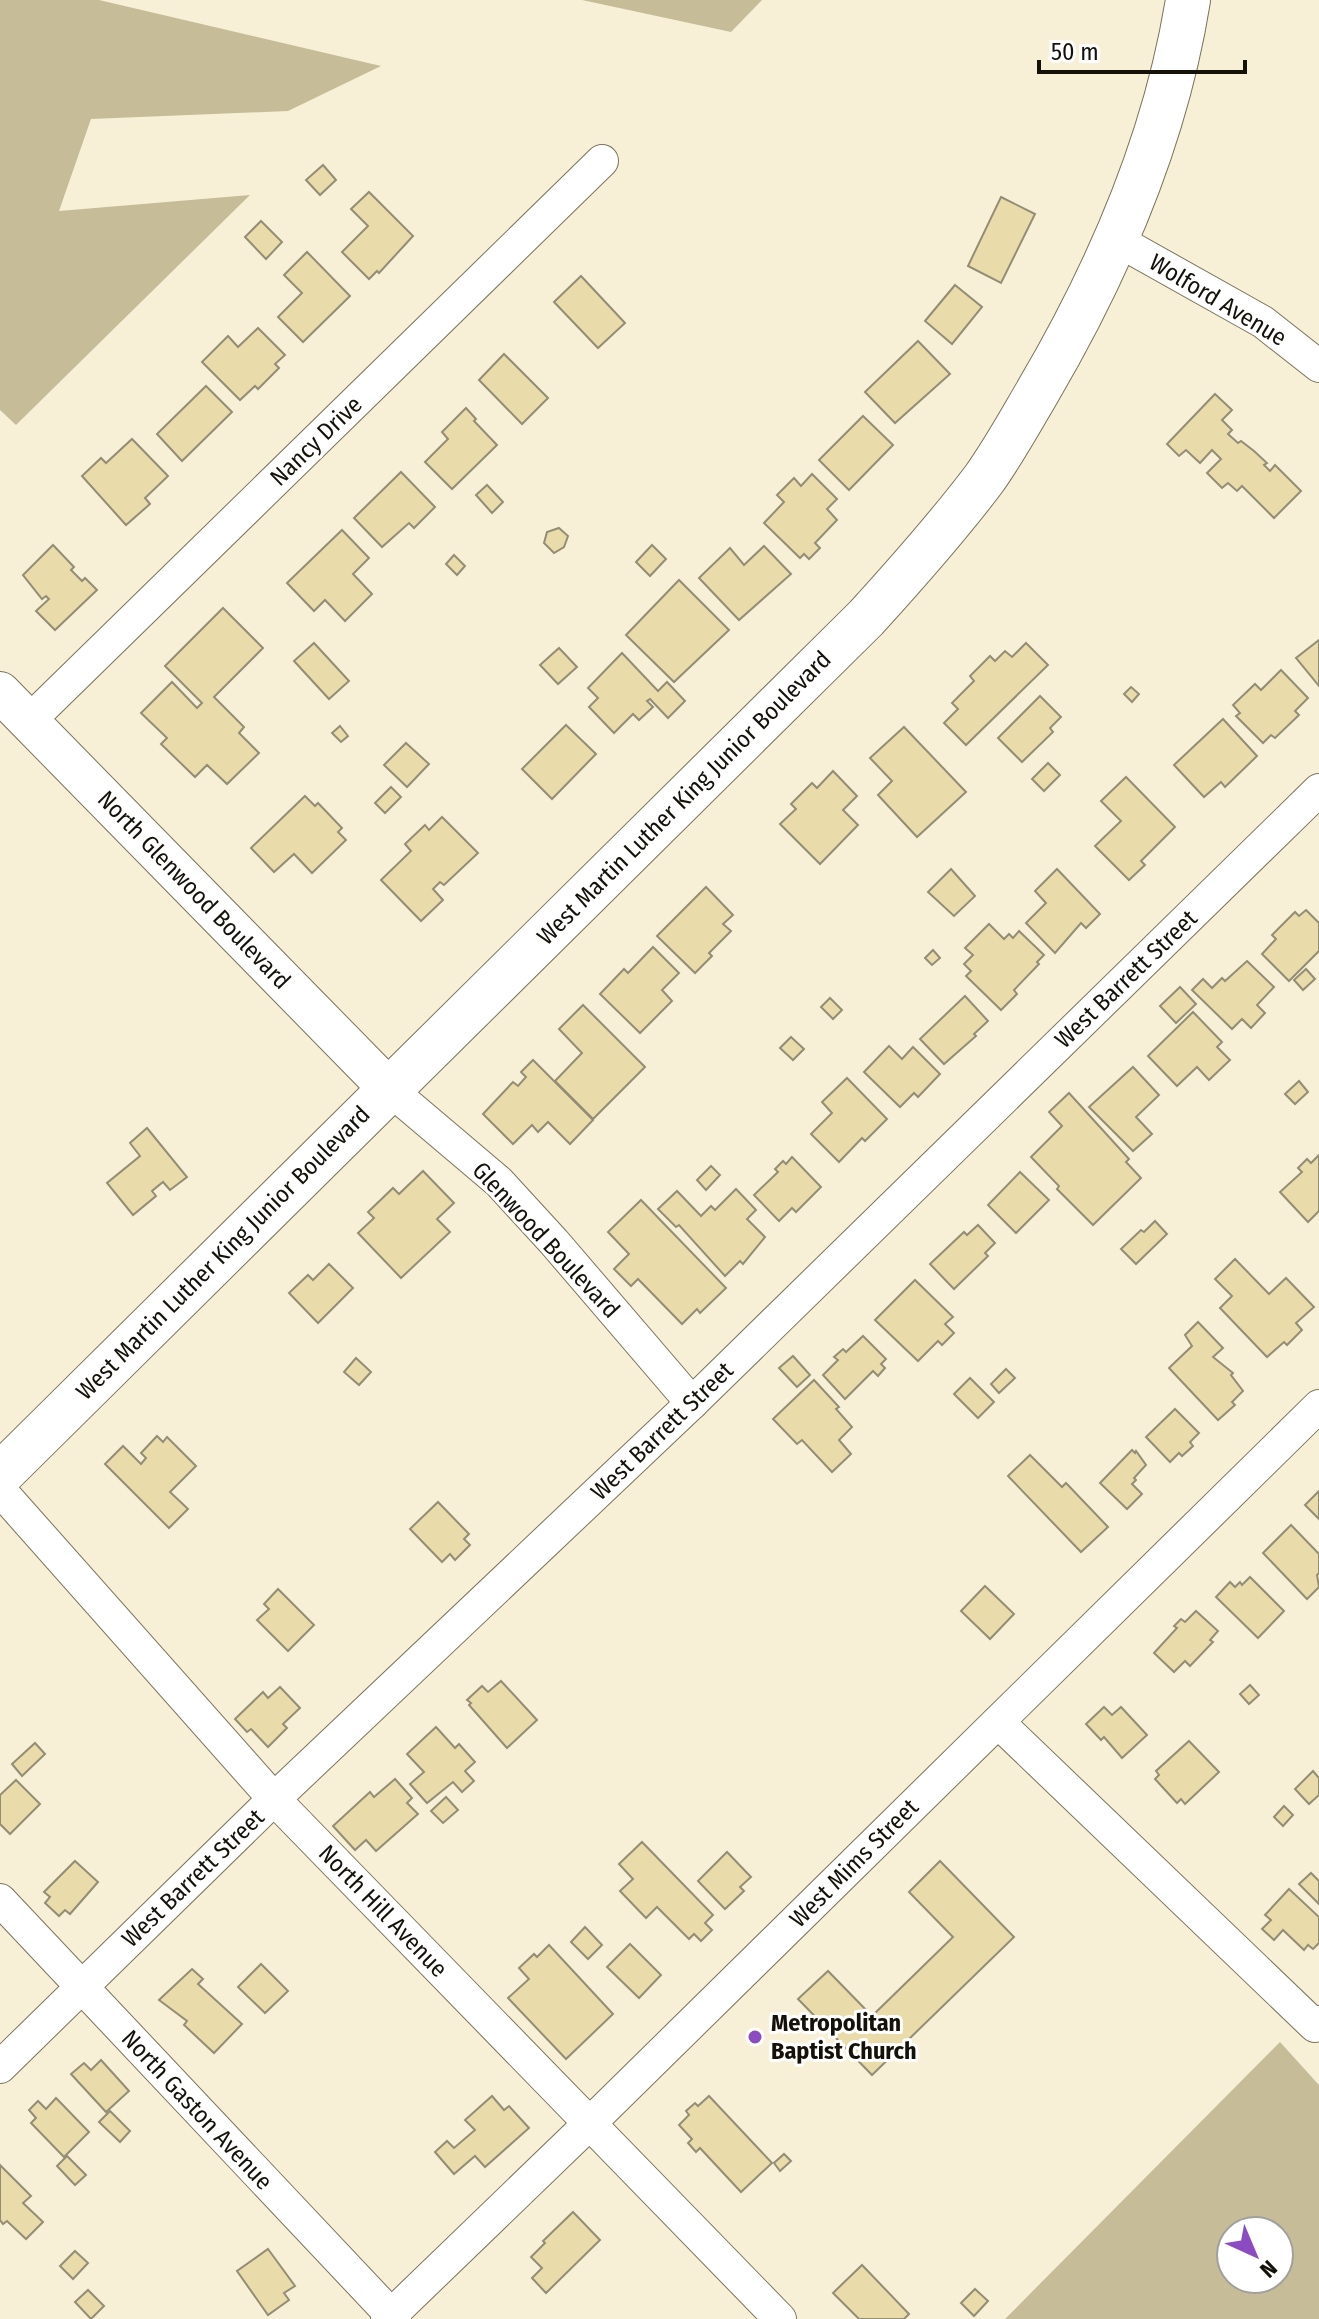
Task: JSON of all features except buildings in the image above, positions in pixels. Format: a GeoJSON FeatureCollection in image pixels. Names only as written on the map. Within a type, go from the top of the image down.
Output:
{"type":"FeatureCollection","features":[{"type":"Feature","properties":{"kind":"main road","name":"West Martin Luther King Junior Boulevard"},"geometry":{"type":"LineString","coordinates":[[0,1475],[855,629],[932,545],[986,476],[1015,431],[1063,348],[1115,239],[1153,141],[1188,0]]}},
{"type":"Feature","properties":{"kind":"street","name":"Nancy Drive"},"geometry":{"type":"LineString","coordinates":[[29,721],[602,161]]}},
{"type":"Feature","properties":{"kind":"street","name":"Wolford Avenue"},"geometry":{"type":"LineString","coordinates":[[1115,239],[1263,322],[1319,366]]}},
{"type":"Feature","properties":{"kind":"street","name":"North Glenwood Boulevard"},"geometry":{"type":"LineString","coordinates":[[0,692],[388,1088]]}},
{"type":"Feature","properties":{"kind":"street","name":"West Barrett Street"},"geometry":{"type":"LineString","coordinates":[[0,2067],[274,1799],[692,1403],[1319,790]]}},
{"type":"Feature","properties":{"kind":"street","name":"Glenwood Boulevard"},"geometry":{"type":"LineString","coordinates":[[388,1088],[499,1182],[692,1403]]}},
{"type":"Feature","properties":{"kind":"street","name":"West Mims Street"},"geometry":{"type":"LineString","coordinates":[[391,2318],[1319,1406]]}},
{"type":"Feature","properties":{"kind":"street","name":"North Hill Avenue"},"geometry":{"type":"LineString","coordinates":[[0,1490],[274,1799],[780,2319]]}},
{"type":"Feature","properties":{"kind":"street"},"geometry":{"type":"LineString","coordinates":[[998,1722],[1317,2024]]}},
{"type":"Feature","properties":{"kind":"street","name":"North Gaston Avenue"},"geometry":{"type":"LineString","coordinates":[[0,1900],[391,2318]]}},
{"type":"Feature","properties":{"kind":"shaded area"},"geometry":{"type":"Polygon","coordinates":[[[0,0],[99,0],[381,66],[288,111],[91,119],[59,211],[250,195],[16,425],[0,410],[0,0]]]}},
{"type":"Feature","properties":{"kind":"shaded area"},"geometry":{"type":"Polygon","coordinates":[[[582,0],[762,0],[731,32],[582,0]]]}},
{"type":"Feature","properties":{"kind":"shaded area"},"geometry":{"type":"Polygon","coordinates":[[[1280,2042],[1319,2085],[1319,2319],[1005,2319],[1280,2042]]]}},
{"type":"Feature","properties":{"kind":"place","name":"Metropolitan Baptist Church"},"geometry":{"type":"Point","coordinates":[755,2037]}}]}
